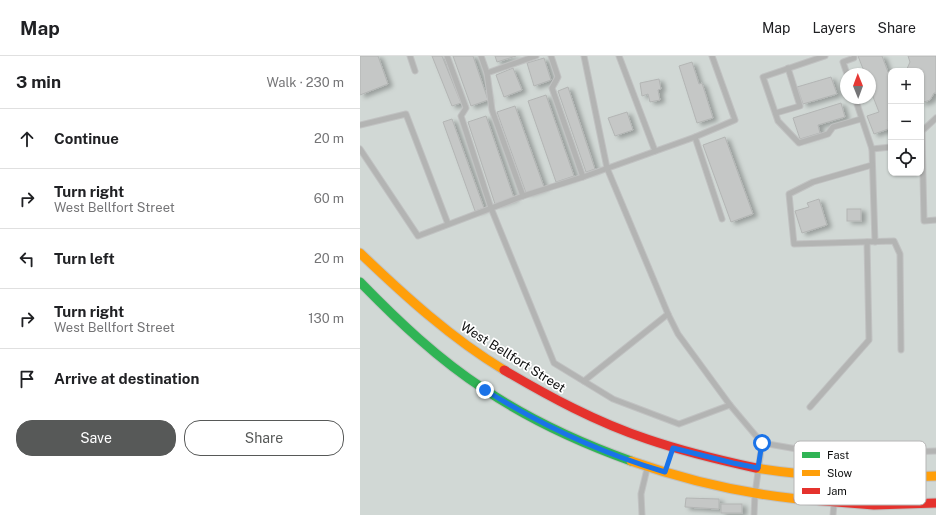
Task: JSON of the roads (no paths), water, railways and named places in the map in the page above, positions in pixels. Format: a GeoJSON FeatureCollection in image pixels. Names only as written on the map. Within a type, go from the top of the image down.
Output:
{"type":"FeatureCollection","features":[{"type":"Feature","properties":{"kind":"main road","name":"West Bellfort Street"},"geometry":{"type":"LineString","coordinates":[[360,253],[398,290],[441,326],[468,346],[538,391],[584,414],[672,451],[758,468],[794,473]]}},
{"type":"Feature","properties":{"kind":"main road"},"geometry":{"type":"LineString","coordinates":[[360,282],[412,333],[445,360],[485,390],[555,429],[602,450],[648,467],[666,469],[703,483],[755,494],[794,498]]}},
{"type":"Feature","properties":{"kind":"main road","name":"West Bellfort Street"},"geometry":{"type":"LineString","coordinates":[[926,476],[936,476]]}},
{"type":"Feature","properties":{"kind":"main road"},"geometry":{"type":"LineString","coordinates":[[926,503],[936,503]]}},
{"type":"Feature","properties":{"kind":"lane"},"geometry":{"type":"LineString","coordinates":[[410,56],[415,71]]}},
{"type":"Feature","properties":{"kind":"lane"},"geometry":{"type":"LineString","coordinates":[[447,56],[466,108],[461,116],[492,208],[554,363],[613,399],[679,424],[730,405]]}},
{"type":"Feature","properties":{"kind":"lane"},"geometry":{"type":"LineString","coordinates":[[481,56],[487,73],[492,110],[522,196]]}},
{"type":"Feature","properties":{"kind":"lane"},"geometry":{"type":"LineString","coordinates":[[487,73],[536,56]]}},
{"type":"Feature","properties":{"kind":"lane"},"geometry":{"type":"LineString","coordinates":[[551,56],[558,77],[552,88],[583,177]]}},
{"type":"Feature","properties":{"kind":"lane"},"geometry":{"type":"LineString","coordinates":[[584,56],[607,168],[668,314],[678,334],[730,405],[762,443],[794,448]]}},
{"type":"Feature","properties":{"kind":"lane"},"geometry":{"type":"LineString","coordinates":[[619,56],[655,151]]}},
{"type":"Feature","properties":{"kind":"lane"},"geometry":{"type":"LineString","coordinates":[[360,150],[418,236],[522,196],[583,177],[695,137],[736,120],[712,56]]}},
{"type":"Feature","properties":{"kind":"lane"},"geometry":{"type":"LineString","coordinates":[[825,56],[763,77],[778,121],[799,143],[828,134],[833,127],[861,119]]}},
{"type":"Feature","properties":{"kind":"lane"},"geometry":{"type":"LineString","coordinates":[[845,68],[843,62],[854,58],[854,56]]}},
{"type":"Feature","properties":{"kind":"lane"},"geometry":{"type":"LineString","coordinates":[[776,114],[800,106],[788,68]]}},
{"type":"Feature","properties":{"kind":"lane"},"geometry":{"type":"LineString","coordinates":[[857,104],[872,150],[875,242]]}},
{"type":"Feature","properties":{"kind":"lane"},"geometry":{"type":"LineString","coordinates":[[360,125],[406,114],[448,224]]}},
{"type":"Feature","properties":{"kind":"lane"},"geometry":{"type":"LineString","coordinates":[[924,129],[936,118]]}},
{"type":"Feature","properties":{"kind":"lane"},"geometry":{"type":"LineString","coordinates":[[695,137],[722,219]]}},
{"type":"Feature","properties":{"kind":"lane"},"geometry":{"type":"LineString","coordinates":[[921,140],[924,220],[936,220]]}},
{"type":"Feature","properties":{"kind":"lane"},"geometry":{"type":"LineString","coordinates":[[872,150],[888,147]]}},
{"type":"Feature","properties":{"kind":"lane"},"geometry":{"type":"LineString","coordinates":[[872,165],[813,182],[789,194],[794,244],[894,241],[900,254],[901,350]]}},
{"type":"Feature","properties":{"kind":"lane"},"geometry":{"type":"LineString","coordinates":[[810,407],[869,340],[867,242]]}},
{"type":"Feature","properties":{"kind":"lane"},"geometry":{"type":"LineString","coordinates":[[584,381],[668,314]]}},
{"type":"Feature","properties":{"kind":"lane"},"geometry":{"type":"LineString","coordinates":[[754,515],[755,494],[762,443]]}},
{"type":"Feature","properties":{"kind":"lane"},"geometry":{"type":"LineString","coordinates":[[926,451],[936,451]]}},
{"type":"Feature","properties":{"kind":"lane"},"geometry":{"type":"LineString","coordinates":[[642,515],[641,494],[648,467]]}},
{"type":"Feature","properties":{"kind":"lane"},"geometry":{"type":"LineString","coordinates":[[833,515],[834,505]]}}]}
